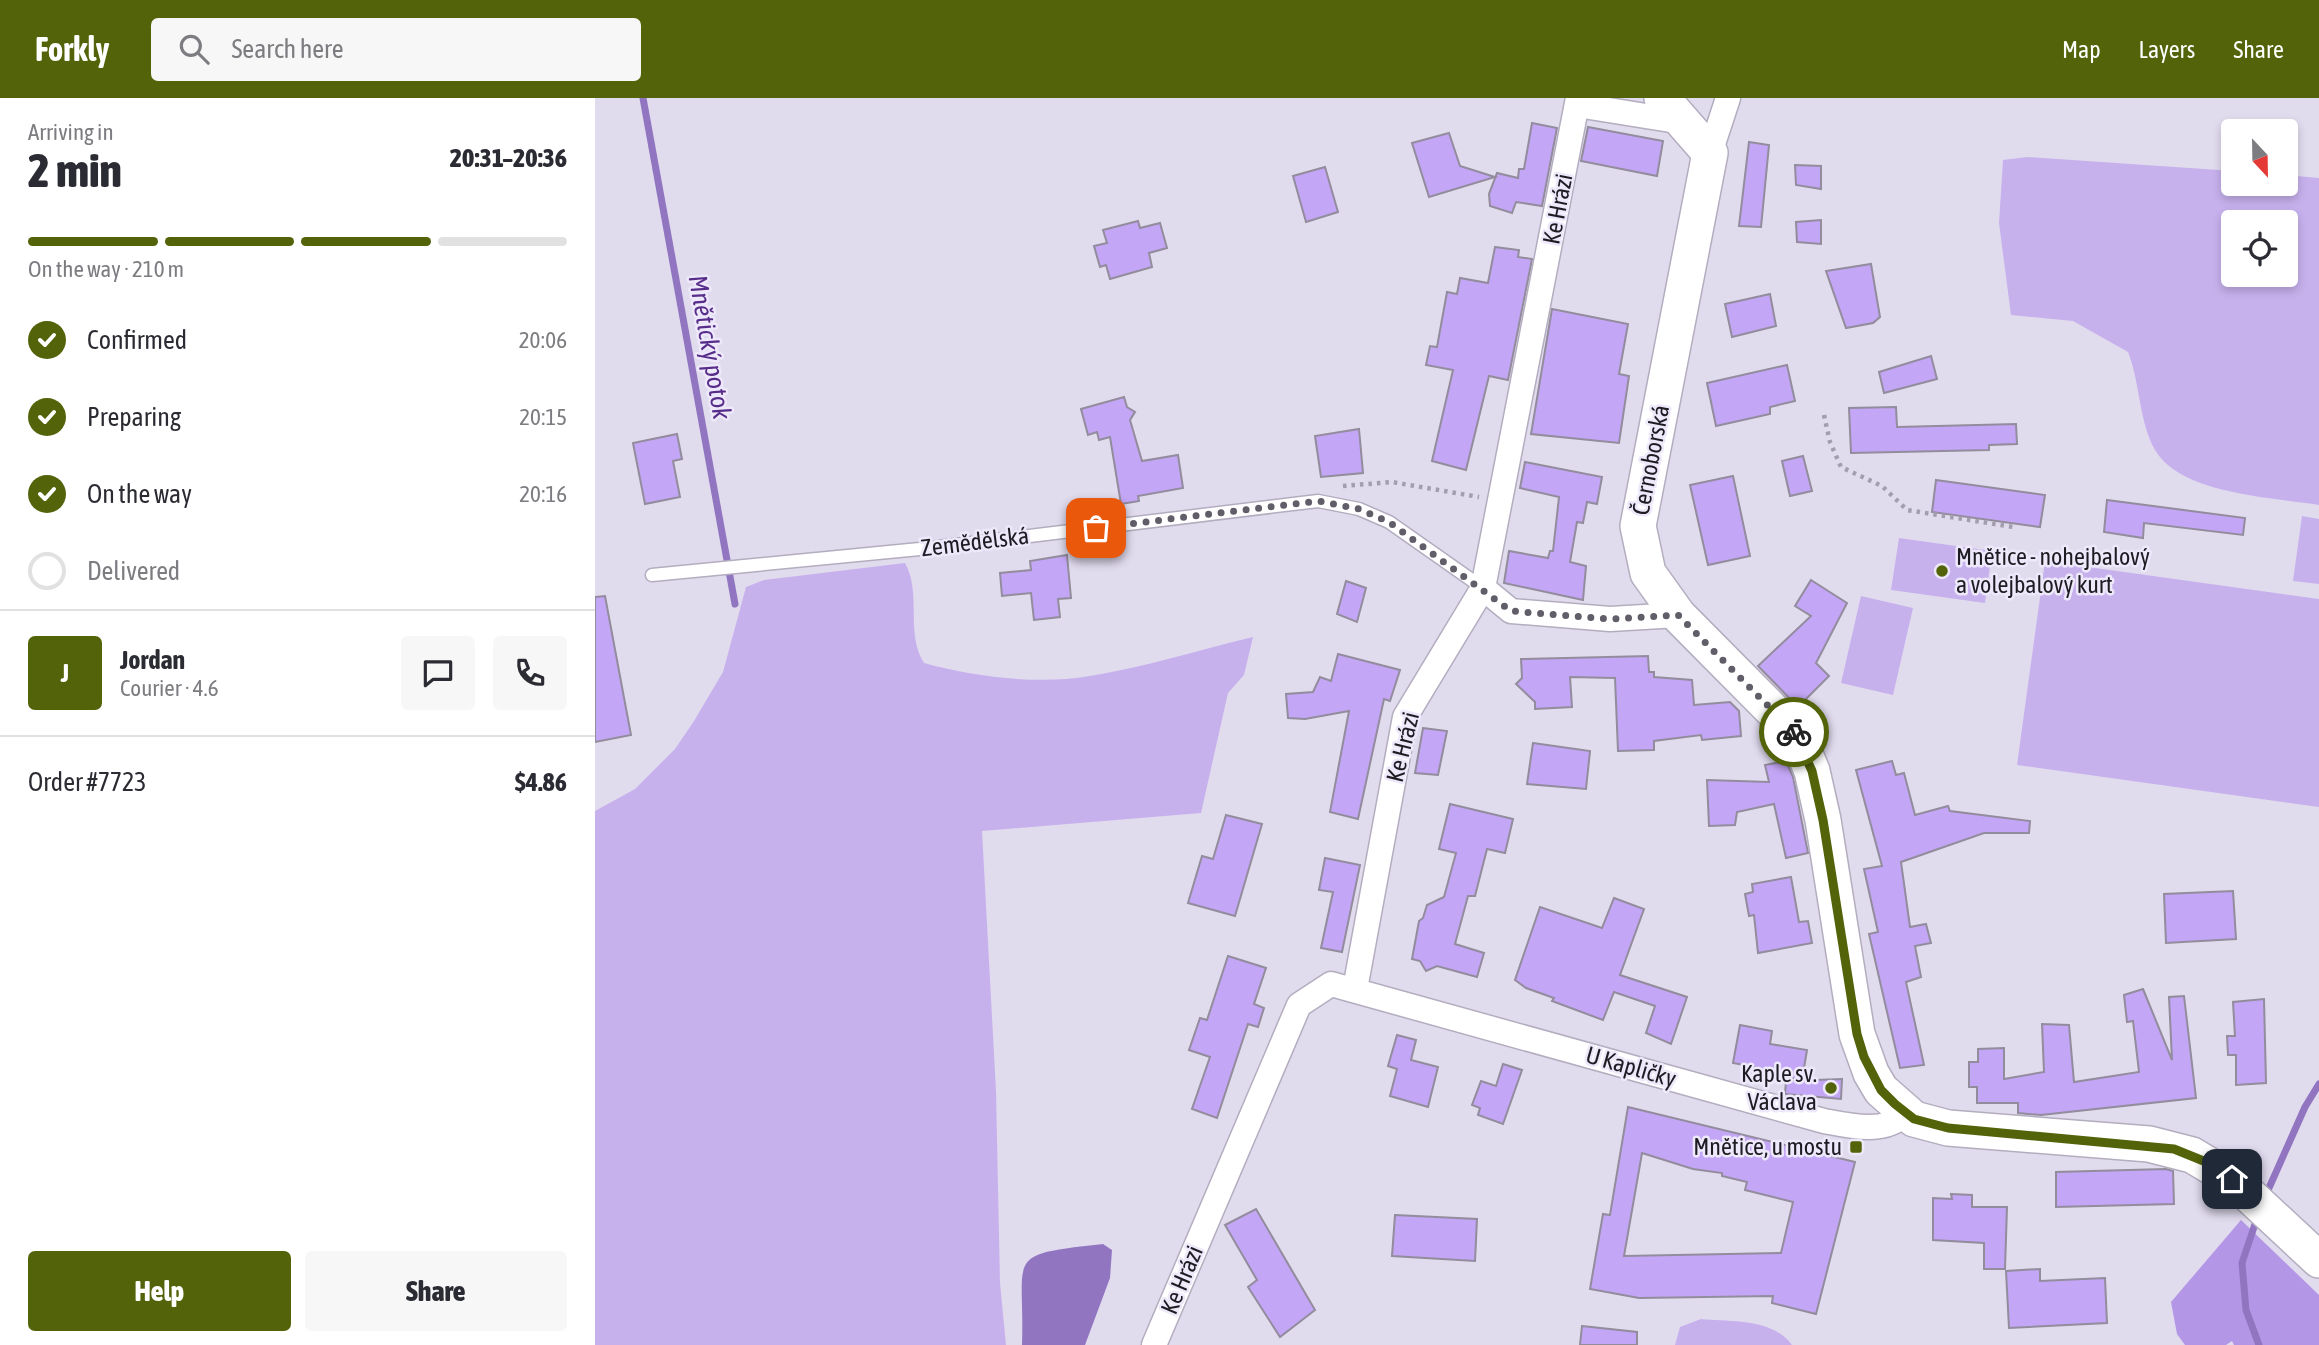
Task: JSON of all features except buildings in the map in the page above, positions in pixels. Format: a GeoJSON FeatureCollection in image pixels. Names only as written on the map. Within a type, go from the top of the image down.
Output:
{"type":"FeatureCollection","features":[{"type":"Feature","properties":{"kind":"street"},"geometry":{"type":"LineString","coordinates":[[1710,153],[1728,98]]}},
{"type":"Feature","properties":{"kind":"street"},"geometry":{"type":"LineString","coordinates":[[1578,102],[1672,110],[1710,153]]}},
{"type":"Feature","properties":{"kind":"street","name":"Ke Hrázi"},"geometry":{"type":"LineString","coordinates":[[1154,1345],[1299,1005],[1331,984],[1355,989],[1405,717],[1483,588],[1578,102]]}},
{"type":"Feature","properties":{"kind":"street","name":"Černoborská"},"geometry":{"type":"LineString","coordinates":[[1710,153],[1639,526],[1648,573],[1678,615],[1797,735],[1812,771],[1823,820],[1857,1034],[1871,1073],[1881,1090],[1905,1113],[1929,1124],[1968,1131],[2174,1149],[2211,1164],[2232,1179],[2319,1260]]}},
{"type":"Feature","properties":{"kind":"street"},"geometry":{"type":"LineString","coordinates":[[1483,588],[1511,611],[1610,619],[1678,615]]}},
{"type":"Feature","properties":{"kind":"street","name":"U Kapličky"},"geometry":{"type":"LineString","coordinates":[[1355,989],[1824,1121],[1863,1126],[1890,1124],[1905,1113]]}},
{"type":"Feature","properties":{"kind":"lane","name":"Zemědělská"},"geometry":{"type":"LineString","coordinates":[[652,575],[930,548],[1318,501],[1359,509],[1389,522],[1483,588]]}},
{"type":"Feature","properties":{"kind":"path"},"geometry":{"type":"LineString","coordinates":[[1824,415],[1830,442],[1842,467],[1882,486],[1907,510],[2013,527]]}},
{"type":"Feature","properties":{"kind":"path"},"geometry":{"type":"LineString","coordinates":[[1318,501],[1317,488],[1392,482],[1475,499],[1487,494],[1501,496]]}},
{"type":"Feature","properties":{"kind":"shaded area"},"geometry":{"type":"Polygon","coordinates":[[[2027,157],[2221,170],[2221,196],[2298,196],[2298,176],[2319,178],[2319,505],[2254,496],[2206,485],[2168,465],[2155,450],[2150,439],[2128,352],[2073,321],[2011,315],[1999,223],[2003,160],[2027,157]]]}},
{"type":"Feature","properties":{"kind":"shaded area"},"geometry":{"type":"Polygon","coordinates":[[[2302,516],[2319,519],[2319,584],[2293,581],[2302,516]]]}},
{"type":"Feature","properties":{"kind":"shaded area","name":"Mnětice - nohejbalový a volejbalový kurt"},"geometry":{"type":"Polygon","coordinates":[[[1899,538],[1992,551],[1985,603],[1891,590],[1899,538]]]}},
{"type":"Feature","properties":{"kind":"shaded area"},"geometry":{"type":"Polygon","coordinates":[[[2045,561],[2319,599],[2319,807],[2017,765],[2045,561]]]}},
{"type":"Feature","properties":{"kind":"shaded area"},"geometry":{"type":"Polygon","coordinates":[[[905,563],[912,587],[918,651],[924,663],[944,668],[985,676],[1028,680],[1070,679],[1131,668],[1253,637],[1244,675],[1228,693],[1201,813],[982,831],[996,1091],[1000,1283],[1006,1345],[595,1345],[595,811],[635,789],[675,749],[694,721],[723,672],[746,587],[764,580],[905,563]]]}},
{"type":"Feature","properties":{"kind":"shaded area"},"geometry":{"type":"Polygon","coordinates":[[[1861,596],[1913,608],[1893,695],[1841,683],[1861,596]]]}},
{"type":"Feature","properties":{"kind":"shaded area"},"geometry":{"type":"Polygon","coordinates":[[[2241,1220],[2319,1295],[2319,1345],[2234,1345],[2232,1341],[2226,1345],[2185,1345],[2177,1334],[2171,1302],[2241,1220]]]}},
{"type":"Feature","properties":{"kind":"shaded area"},"geometry":{"type":"Polygon","coordinates":[[[1103,1244],[1112,1250],[1110,1278],[1085,1345],[1022,1345],[1022,1276],[1026,1264],[1034,1257],[1048,1252],[1103,1244]]]}},
{"type":"Feature","properties":{"kind":"shaded area"},"geometry":{"type":"Polygon","coordinates":[[[1701,1319],[1738,1321],[1762,1326],[1784,1336],[1792,1345],[1675,1345],[1680,1327],[1701,1319]]]}},
{"type":"Feature","properties":{"kind":"waterway","name":"Mnětický potok"},"geometry":{"type":"LineString","coordinates":[[643,98],[735,604]]}},
{"type":"Feature","properties":{"kind":"waterway"},"geometry":{"type":"LineString","coordinates":[[2265,1197],[2305,1107],[2319,1084]]}},
{"type":"Feature","properties":{"kind":"waterway"},"geometry":{"type":"LineString","coordinates":[[2257,1218],[2242,1263],[2246,1310],[2259,1345]]}},
{"type":"Feature","properties":{"kind":"way so far"},"geometry":{"type":"LineString","coordinates":[[1096,528],[1318,501],[1359,509],[1389,522],[1511,611],[1610,619],[1678,615],[1794,732]]}},
{"type":"Feature","properties":{"kind":"place","name":"Mnětice - nohejbalový a volejbalový kurt"},"geometry":{"type":"Point","coordinates":[1942,571]}},
{"type":"Feature","properties":{"kind":"place","name":"Kaple sv. Václava"},"geometry":{"type":"Point","coordinates":[1831,1088]}},
{"type":"Feature","properties":{"kind":"place","name":"Mnětice, u mostu"},"geometry":{"type":"Point","coordinates":[1856,1147]}},
{"type":"Feature","properties":{"kind":"route"},"geometry":{"type":"LineString","coordinates":[[1794,732],[1812,771],[1823,820],[1857,1034],[1864,1057],[1881,1090],[1905,1113],[1929,1124],[1968,1131],[2149,1144],[2192,1155],[2232,1179]]}}]}
